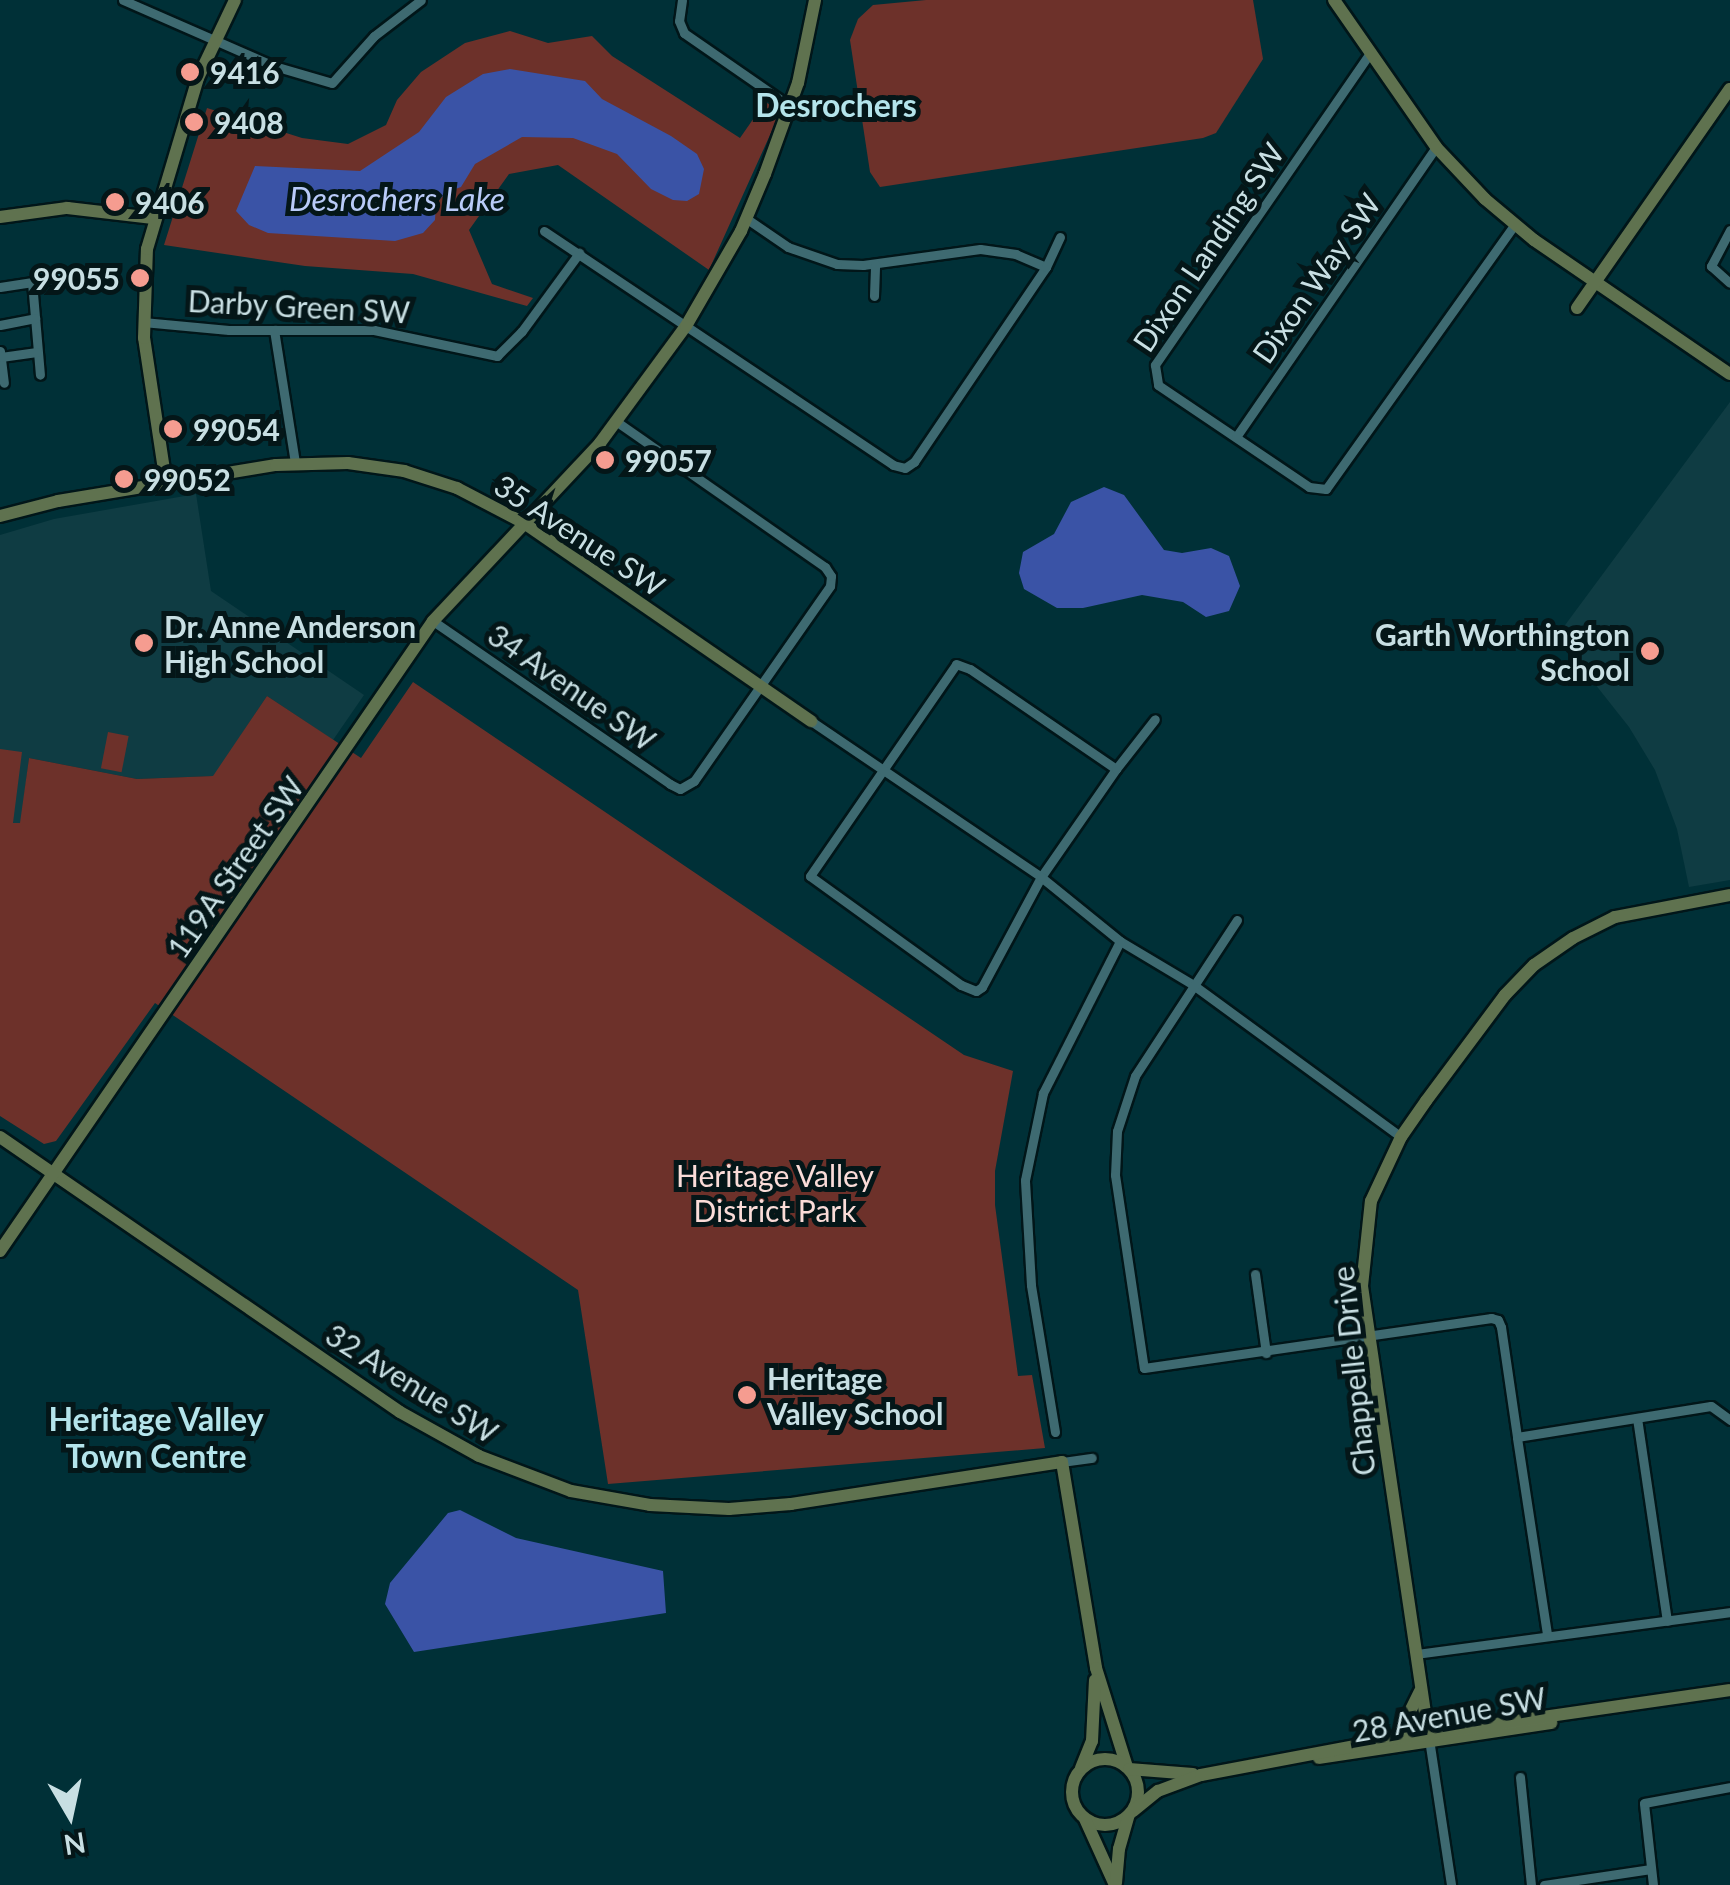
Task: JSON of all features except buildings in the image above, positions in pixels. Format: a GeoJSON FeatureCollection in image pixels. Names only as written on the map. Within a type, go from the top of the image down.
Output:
{"type":"FeatureCollection","features":[{"type":"Feature","properties":{"kind":"street"},"geometry":{"type":"LineString","coordinates":[[123,0],[274,66],[332,83],[374,36],[421,0]]}},
{"type":"Feature","properties":{"kind":"street"},"geometry":{"type":"LineString","coordinates":[[166,484],[143,322],[153,218],[213,39],[234,0]]}},
{"type":"Feature","properties":{"kind":"street"},"geometry":{"type":"LineString","coordinates":[[682,0],[679,21],[684,34],[790,107]]}},
{"type":"Feature","properties":{"kind":"street","name":"119A Street SW"},"geometry":{"type":"LineString","coordinates":[[0,1251],[433,621],[618,422],[686,326],[746,219],[790,107],[816,0]]}},
{"type":"Feature","properties":{"kind":"street"},"geometry":{"type":"LineString","coordinates":[[1334,0],[1436,147],[1514,225],[1730,374]]}},
{"type":"Feature","properties":{"kind":"street","name":"Dixon Landing SW"},"geometry":{"type":"LineString","coordinates":[[1370,53],[1155,364],[1158,385],[1308,487],[1320,490],[1332,484],[1514,225]]}},
{"type":"Feature","properties":{"kind":"street"},"geometry":{"type":"LineString","coordinates":[[1576,308],[1730,89]]}},
{"type":"Feature","properties":{"kind":"street","name":"Dixon Way SW"},"geometry":{"type":"LineString","coordinates":[[1236,437],[1436,147]]}},
{"type":"Feature","properties":{"kind":"street"},"geometry":{"type":"LineString","coordinates":[[0,217],[67,208],[153,218]]}},
{"type":"Feature","properties":{"kind":"street"},"geometry":{"type":"LineString","coordinates":[[746,219],[788,247],[825,262],[874,264],[980,249],[1016,254],[1046,267]]}},
{"type":"Feature","properties":{"kind":"street"},"geometry":{"type":"LineString","coordinates":[[1730,230],[1711,266],[1730,284]]}},
{"type":"Feature","properties":{"kind":"street"},"geometry":{"type":"LineString","coordinates":[[544,231],[893,465],[905,468],[914,462],[1046,267],[1060,237]]}},
{"type":"Feature","properties":{"kind":"street","name":"Darby Green SW"},"geometry":{"type":"LineString","coordinates":[[143,322],[386,332],[497,356],[522,332],[579,253]]}},
{"type":"Feature","properties":{"kind":"street"},"geometry":{"type":"LineString","coordinates":[[874,264],[874,296]]}},
{"type":"Feature","properties":{"kind":"street"},"geometry":{"type":"LineString","coordinates":[[0,286],[78,275]]}},
{"type":"Feature","properties":{"kind":"street"},"geometry":{"type":"LineString","coordinates":[[32,282],[40,376]]}},
{"type":"Feature","properties":{"kind":"street"},"geometry":{"type":"LineString","coordinates":[[0,325],[35,318]]}},
{"type":"Feature","properties":{"kind":"street"},"geometry":{"type":"LineString","coordinates":[[274,330],[295,463]]}},
{"type":"Feature","properties":{"kind":"street"},"geometry":{"type":"LineString","coordinates":[[4,383],[0,354],[37,352]]}},
{"type":"Feature","properties":{"kind":"street"},"geometry":{"type":"LineString","coordinates":[[618,422],[829,571],[830,586],[760,686]]}},
{"type":"Feature","properties":{"kind":"street","name":"35 Avenue SW"},"geometry":{"type":"LineString","coordinates":[[0,516],[295,463],[348,463],[418,475],[476,497],[524,523],[811,721]]}},
{"type":"Feature","properties":{"kind":"street","name":"34 Avenue SW"},"geometry":{"type":"LineString","coordinates":[[433,621],[670,784],[685,788],[694,781],[760,686]]}},
{"type":"Feature","properties":{"kind":"street"},"geometry":{"type":"LineString","coordinates":[[1116,769],[970,668],[956,664],[810,876],[968,990],[982,988],[1040,877],[1155,719]]}},
{"type":"Feature","properties":{"kind":"street"},"geometry":{"type":"LineString","coordinates":[[811,721],[1040,877],[1120,940],[1192,984],[1400,1137]]}},
{"type":"Feature","properties":{"kind":"street","name":"Chappelle Drive"},"geometry":{"type":"LineString","coordinates":[[1429,1738],[1362,1286],[1370,1201],[1400,1137],[1505,995],[1534,965],[1614,917],[1638,909],[1730,894]]}},
{"type":"Feature","properties":{"kind":"street"},"geometry":{"type":"LineString","coordinates":[[1238,920],[1192,984],[1135,1076],[1118,1132],[1116,1175],[1141,1361],[1151,1370],[1498,1320],[1547,1634]]}},
{"type":"Feature","properties":{"kind":"street"},"geometry":{"type":"LineString","coordinates":[[1055,1432],[1031,1285],[1024,1180],[1043,1094],[1120,940]]}},
{"type":"Feature","properties":{"kind":"street","name":"32 Avenue SW"},"geometry":{"type":"LineString","coordinates":[[0,1138],[400,1412],[479,1456],[571,1491],[661,1506],[729,1509],[791,1504],[1092,1458]]}},
{"type":"Feature","properties":{"kind":"street"},"geometry":{"type":"LineString","coordinates":[[1254,1274],[1266,1353]]}},
{"type":"Feature","properties":{"kind":"street"},"geometry":{"type":"LineString","coordinates":[[1518,1437],[1711,1406],[1730,1420]]}},
{"type":"Feature","properties":{"kind":"street"},"geometry":{"type":"LineString","coordinates":[[1637,1418],[1668,1621]]}},
{"type":"Feature","properties":{"kind":"street"},"geometry":{"type":"LineString","coordinates":[[1062,1462],[1096,1668],[1128,1768],[1138,1784],[1117,1859],[1116,1885]]}},
{"type":"Feature","properties":{"kind":"street"},"geometry":{"type":"LineString","coordinates":[[1416,1654],[1730,1612]]}},
{"type":"Feature","properties":{"kind":"street"},"geometry":{"type":"LineString","coordinates":[[1096,1668],[1092,1741],[1072,1796],[1116,1885]]}},
{"type":"Feature","properties":{"kind":"street"},"geometry":{"type":"LineString","coordinates":[[1397,1738],[1421,1689]]}},
{"type":"Feature","properties":{"kind":"street","name":"28 Avenue SW"},"geometry":{"type":"LineString","coordinates":[[1131,1813],[1166,1787],[1201,1775],[1730,1690]]}},
{"type":"Feature","properties":{"kind":"street","name":"28 Avenue SW"},"geometry":{"type":"LineString","coordinates":[[1298,1759],[1397,1738],[1429,1738]]}},
{"type":"Feature","properties":{"kind":"street"},"geometry":{"type":"LineString","coordinates":[[1429,1738],[1452,1885]]}},
{"type":"Feature","properties":{"kind":"street"},"geometry":{"type":"LineString","coordinates":[[1080,1770],[1097,1760],[1128,1768]]}},
{"type":"Feature","properties":{"kind":"street","name":"28 Avenue SW"},"geometry":{"type":"LineString","coordinates":[[1128,1768],[1201,1775]]}},
{"type":"Feature","properties":{"kind":"street"},"geometry":{"type":"LineString","coordinates":[[1520,1777],[1531,1885]]}},
{"type":"Feature","properties":{"kind":"street"},"geometry":{"type":"LineString","coordinates":[[1653,1885],[1644,1804],[1730,1787]]}},
{"type":"Feature","properties":{"kind":"street"},"geometry":{"type":"LineString","coordinates":[[1085,1819],[1108,1826],[1131,1813]]}},
{"type":"Feature","properties":{"kind":"street"},"geometry":{"type":"LineString","coordinates":[[1544,1885],[1651,1869]]}},
{"type":"Feature","properties":{"kind":"shaded area","name":"Garth Worthington School"},"geometry":{"type":"Polygon","coordinates":[[[1730,402],[1730,880],[1689,887],[1677,829],[1655,770],[1629,727],[1557,636],[1730,402]]]}},
{"type":"Feature","properties":{"kind":"shaded area","name":"Dr. Anne Anderson High School"},"geometry":{"type":"Polygon","coordinates":[[[196,494],[211,591],[364,695],[333,740],[267,696],[214,776],[137,779],[29,758],[21,823],[0,826],[0,535],[54,519],[196,494]]]}},
{"type":"Feature","properties":{"kind":"green space"},"geometry":{"type":"Polygon","coordinates":[[[926,0],[1253,0],[1263,59],[1216,133],[1203,138],[880,187],[870,172],[850,40],[858,19],[873,5],[926,0]]]}},
{"type":"Feature","properties":{"kind":"green space"},"geometry":{"type":"Polygon","coordinates":[[[510,31],[548,43],[592,36],[612,56],[740,138],[765,102],[775,107],[779,115],[709,270],[558,165],[509,174],[469,230],[492,284],[533,298],[527,306],[413,274],[305,266],[164,245],[207,108],[302,138],[348,144],[386,125],[397,100],[421,72],[465,43],[510,31]]]}},
{"type":"Feature","properties":{"kind":"green space","name":"Heritage Valley District Park"},"geometry":{"type":"Polygon","coordinates":[[[413,682],[964,1055],[1013,1071],[995,1171],[995,1205],[1018,1376],[1032,1375],[1045,1448],[608,1484],[578,1290],[155,1003],[56,1141],[44,1144],[0,1116],[0,749],[22,752],[13,823],[20,823],[29,758],[137,779],[213,776],[267,696],[361,758],[413,682]]]}},
{"type":"Feature","properties":{"kind":"green space"},"geometry":{"type":"Polygon","coordinates":[[[108,732],[129,736],[122,772],[101,768],[108,732]]]}},
{"type":"Feature","properties":{"kind":"water","name":"Desrochers Lake"},"geometry":{"type":"Polygon","coordinates":[[[510,69],[585,81],[602,99],[671,136],[697,154],[704,169],[699,194],[687,201],[673,200],[651,189],[617,154],[573,138],[522,137],[475,164],[461,187],[447,192],[436,203],[435,220],[423,233],[395,241],[268,233],[249,225],[236,211],[255,166],[360,171],[419,132],[446,97],[483,74],[510,69]]]}},
{"type":"Feature","properties":{"kind":"water"},"geometry":{"type":"Polygon","coordinates":[[[1104,487],[1124,495],[1164,550],[1182,553],[1211,548],[1229,556],[1240,586],[1229,611],[1206,617],[1183,602],[1142,595],[1083,608],[1057,608],[1024,589],[1019,573],[1023,552],[1054,534],[1071,502],[1104,487]]]}},
{"type":"Feature","properties":{"kind":"water"},"geometry":{"type":"Polygon","coordinates":[[[460,1510],[516,1538],[663,1571],[666,1613],[414,1652],[385,1604],[390,1583],[448,1513],[460,1510]]]}},
{"type":"Feature","properties":{"kind":"place","name":"9416"},"geometry":{"type":"Point","coordinates":[190,72]}},
{"type":"Feature","properties":{"kind":"place","name":"9408"},"geometry":{"type":"Point","coordinates":[194,122]}},
{"type":"Feature","properties":{"kind":"place","name":"9406"},"geometry":{"type":"Point","coordinates":[115,202]}},
{"type":"Feature","properties":{"kind":"place","name":"99055"},"geometry":{"type":"Point","coordinates":[140,278]}},
{"type":"Feature","properties":{"kind":"place","name":"99054"},"geometry":{"type":"Point","coordinates":[173,429]}},
{"type":"Feature","properties":{"kind":"place","name":"99057"},"geometry":{"type":"Point","coordinates":[605,460]}},
{"type":"Feature","properties":{"kind":"place","name":"99052"},"geometry":{"type":"Point","coordinates":[124,479]}},
{"type":"Feature","properties":{"kind":"place","name":"Dr. Anne Anderson High School"},"geometry":{"type":"Point","coordinates":[144,643]}},
{"type":"Feature","properties":{"kind":"place","name":"Garth Worthington School"},"geometry":{"type":"Point","coordinates":[1650,651]}},
{"type":"Feature","properties":{"kind":"place","name":"Heritage Valley School"},"geometry":{"type":"Point","coordinates":[747,1395]}},
{"type":"Feature","properties":{"kind":"district","name":"Desrochers"},"geometry":{"type":"Point","coordinates":[836,105]}},
{"type":"Feature","properties":{"kind":"district","name":"Heritage Valley Town Centre"},"geometry":{"type":"Point","coordinates":[156,1438]}}]}
